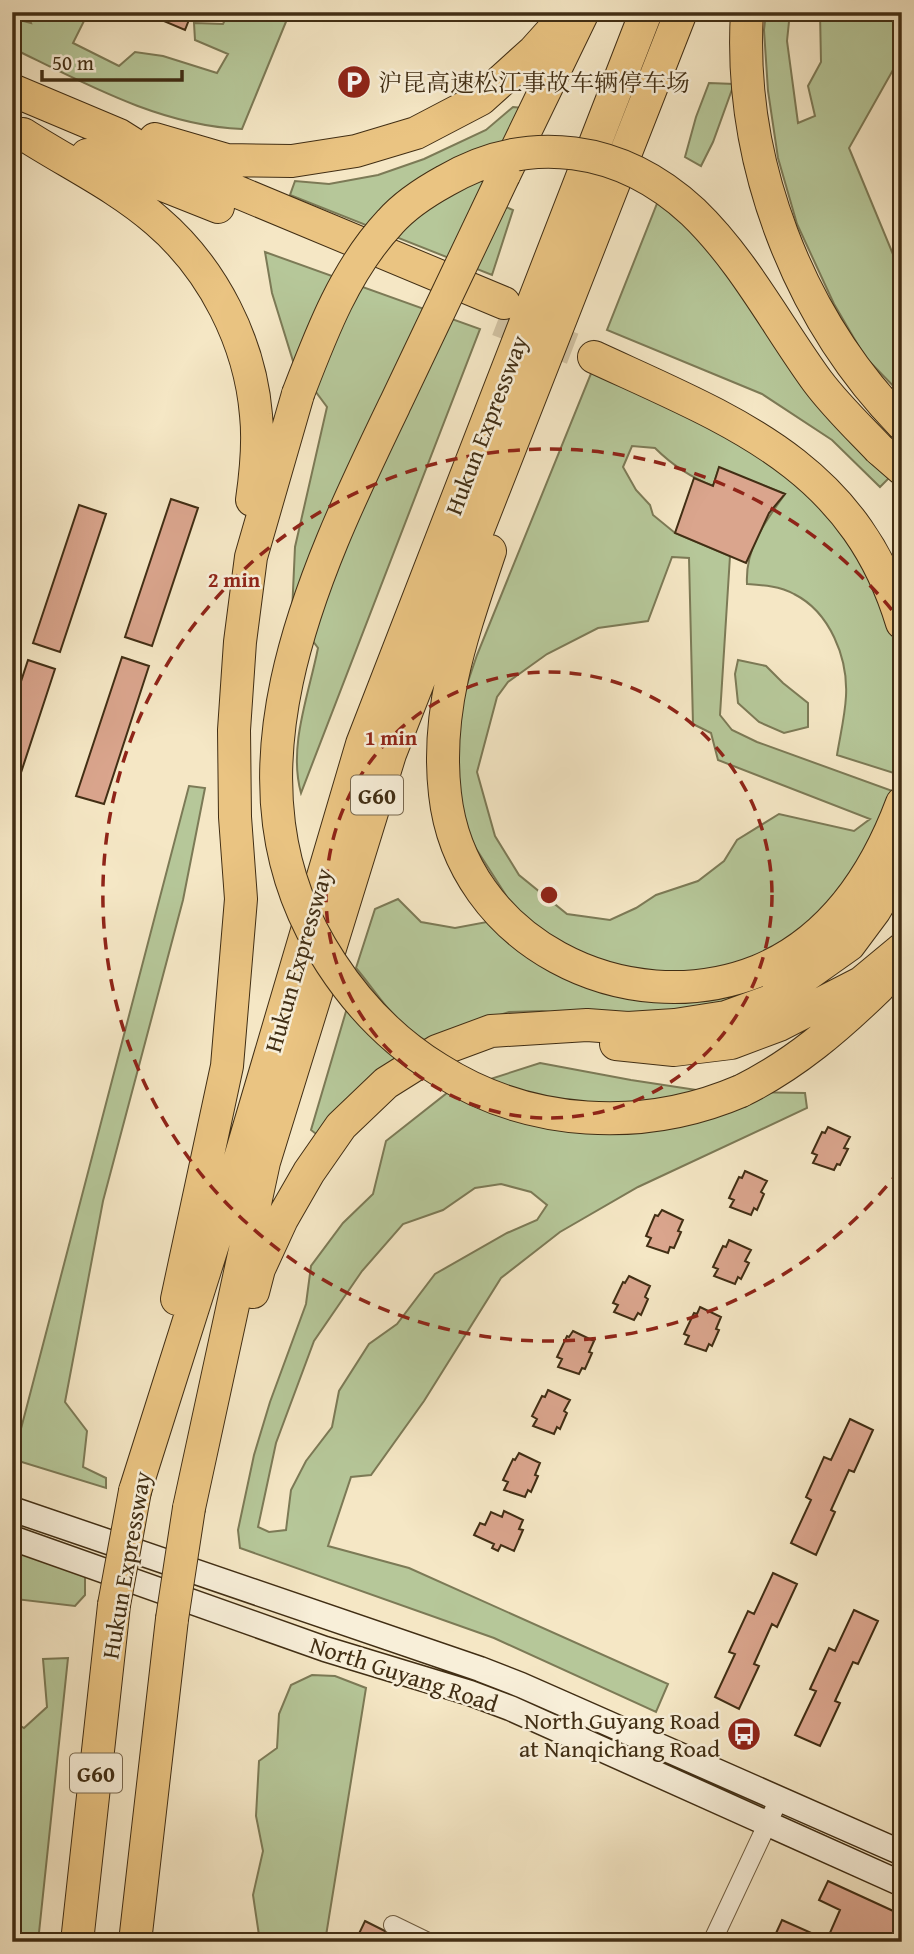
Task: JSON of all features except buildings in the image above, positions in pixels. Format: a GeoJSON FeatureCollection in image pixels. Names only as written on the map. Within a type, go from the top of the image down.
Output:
{"type":"FeatureCollection","features":[{"type":"Feature","properties":{"kind":"highway"},"geometry":{"type":"LineString","coordinates":[[119,135],[160,140],[227,160],[292,161],[356,151],[416,133],[481,99],[534,51],[569,12]]}},
{"type":"Feature","properties":{"kind":"highway"},"geometry":{"type":"LineString","coordinates":[[583,12],[353,491],[321,567],[298,632],[283,702],[276,773],[279,820],[291,880],[318,944],[356,999],[377,1022],[424,1061],[477,1091],[535,1110],[596,1119],[661,1115],[692,1108],[741,1091],[783,1068],[809,1049],[902,965]]}},
{"type":"Feature","properties":{"kind":"highway","name":"Hukun Expressway"},"geometry":{"type":"LineString","coordinates":[[77,1942],[114,1605],[135,1491],[235,1175],[362,744],[646,12]]}},
{"type":"Feature","properties":{"kind":"highway","name":"Hukun Expressway"},"geometry":{"type":"LineString","coordinates":[[136,1942],[177,1620],[264,1162],[390,754],[681,12]]}},
{"type":"Feature","properties":{"kind":"highway"},"geometry":{"type":"LineString","coordinates":[[747,12],[745,48],[758,150],[771,200],[789,251],[811,300],[840,350],[875,396],[902,424]]}},
{"type":"Feature","properties":{"kind":"highway"},"geometry":{"type":"LineString","coordinates":[[12,90],[119,135],[154,157],[501,312],[67,146],[18,133]]}},
{"type":"Feature","properties":{"kind":"highway"},"geometry":{"type":"LineString","coordinates":[[643,106],[484,569],[455,665],[445,708],[442,752],[445,797],[455,837],[472,876],[498,911],[529,941],[564,961],[600,976],[638,986],[677,987],[719,982],[758,971],[795,950],[828,925],[854,896],[875,864],[902,803]]}},
{"type":"Feature","properties":{"kind":"highway"},"geometry":{"type":"LineString","coordinates":[[18,133],[112,187],[158,221],[195,262],[227,309],[246,360],[256,415],[256,470],[249,524],[251,557]]}},
{"type":"Feature","properties":{"kind":"highway"},"geometry":{"type":"LineString","coordinates":[[135,1491],[227,1066],[241,899],[235,817],[234,730],[240,642],[251,557],[298,394],[321,333],[348,279],[390,221],[425,192],[462,170],[503,156],[542,150],[574,152],[604,158],[631,170],[657,184],[691,211],[722,242],[820,385],[891,459]]}},
{"type":"Feature","properties":{"kind":"highway"},"geometry":{"type":"LineString","coordinates":[[902,567],[872,515],[843,479],[811,449],[736,399],[596,349],[762,439],[829,493],[856,527],[878,563],[902,622]]}},
{"type":"Feature","properties":{"kind":"highway"},"geometry":{"type":"LineString","coordinates":[[196,1509],[259,1269],[282,1219],[309,1172],[341,1126],[386,1083],[437,1051],[491,1031],[587,1025],[628,1028],[675,1025],[726,1017],[770,1000],[849,945],[875,910],[902,864]]}},
{"type":"Feature","properties":{"kind":"highway"},"geometry":{"type":"LineString","coordinates":[[543,1028],[582,1040],[674,1050],[731,1043],[779,1026],[861,983],[902,950]]}},
{"type":"Feature","properties":{"kind":"main road","name":"North Guyang Road"},"geometry":{"type":"LineString","coordinates":[[12,1509],[480,1669],[902,1853]]}},
{"type":"Feature","properties":{"kind":"main road","name":"North Guyang Road"},"geometry":{"type":"LineString","coordinates":[[12,1538],[325,1649],[470,1693],[510,1708],[902,1884]]}},
{"type":"Feature","properties":{"kind":"street"},"geometry":{"type":"LineString","coordinates":[[712,1942],[779,1799]]}},
{"type":"Feature","properties":{"kind":"street"},"geometry":{"type":"LineString","coordinates":[[393,1926],[428,1942]]}},
{"type":"Feature","properties":{"kind":"green space"},"geometry":{"type":"Polygon","coordinates":[[[27,12],[77,12],[86,17],[73,43],[119,66],[135,52],[163,56],[217,73],[228,54],[195,40],[194,23],[223,24],[229,12],[290,12],[242,129],[182,120],[153,111],[95,88],[12,48],[12,18],[31,23],[27,12]]]}},
{"type":"Feature","properties":{"kind":"green space"},"geometry":{"type":"Polygon","coordinates":[[[766,12],[790,12],[787,41],[798,123],[815,116],[808,86],[821,62],[820,12],[902,12],[902,54],[849,148],[902,276],[902,395],[865,357],[834,304],[797,224],[778,158],[768,91],[764,30],[766,12]]]}},
{"type":"Feature","properties":{"kind":"green space"},"geometry":{"type":"Polygon","coordinates":[[[709,83],[734,84],[713,142],[701,166],[685,157],[709,83]]]}},
{"type":"Feature","properties":{"kind":"green space"},"geometry":{"type":"Polygon","coordinates":[[[513,107],[524,108],[485,198],[513,210],[492,275],[290,195],[295,181],[329,184],[378,175],[424,159],[486,130],[513,107]]]}},
{"type":"Feature","properties":{"kind":"green space"},"geometry":{"type":"Polygon","coordinates":[[[660,196],[690,215],[890,477],[880,487],[832,440],[762,394],[607,330],[660,196]]]}},
{"type":"Feature","properties":{"kind":"green space"},"geometry":{"type":"Polygon","coordinates":[[[265,252],[480,329],[301,793],[298,739],[318,648],[292,613],[295,547],[327,407],[293,361],[272,293],[265,252]]]}},
{"type":"Feature","properties":{"kind":"green space"},"geometry":{"type":"Polygon","coordinates":[[[592,371],[714,422],[828,500],[891,611],[902,649],[900,775],[837,755],[845,711],[846,681],[840,652],[827,624],[818,612],[789,591],[747,584],[753,547],[785,494],[719,468],[713,486],[682,470],[655,448],[632,446],[623,467],[636,490],[650,505],[653,515],[675,533],[730,556],[720,715],[732,730],[757,742],[898,793],[830,916],[744,964],[653,977],[565,948],[518,914],[475,847],[462,819],[456,737],[459,708],[477,655],[592,371]],[[672,557],[648,621],[598,628],[547,654],[508,682],[497,697],[477,772],[495,836],[519,875],[567,914],[610,920],[656,895],[698,881],[724,861],[737,840],[779,814],[854,831],[870,819],[718,760],[711,733],[693,724],[689,558],[672,557]]]}},
{"type":"Feature","properties":{"kind":"green space"},"geometry":{"type":"Polygon","coordinates":[[[738,660],[766,666],[808,703],[808,727],[784,733],[759,722],[738,703],[735,674],[738,660]]]}},
{"type":"Feature","properties":{"kind":"green space"},"geometry":{"type":"Polygon","coordinates":[[[189,786],[205,788],[183,900],[103,1201],[65,1402],[87,1431],[83,1467],[106,1478],[106,1488],[12,1459],[12,1444],[17,1444],[189,786]]]}},
{"type":"Feature","properties":{"kind":"green space"},"geometry":{"type":"Polygon","coordinates":[[[398,899],[421,922],[455,928],[492,921],[544,965],[723,991],[784,983],[720,1012],[600,1018],[542,1011],[509,1012],[472,1024],[434,1044],[410,1031],[400,1022],[356,968],[375,909],[398,899]]]}},
{"type":"Feature","properties":{"kind":"green space"},"geometry":{"type":"Polygon","coordinates":[[[347,1008],[400,1059],[320,1137],[311,1130],[347,1008]]]}},
{"type":"Feature","properties":{"kind":"green space"},"geometry":{"type":"Polygon","coordinates":[[[540,1063],[703,1091],[805,1093],[807,1108],[638,1187],[560,1232],[501,1278],[424,1401],[371,1475],[351,1477],[328,1546],[409,1568],[668,1684],[656,1712],[494,1638],[240,1548],[238,1530],[254,1455],[270,1402],[306,1304],[311,1266],[343,1223],[373,1194],[386,1141],[447,1093],[540,1063]],[[501,1184],[475,1188],[443,1210],[403,1224],[362,1271],[314,1341],[276,1443],[258,1527],[269,1532],[286,1530],[291,1490],[306,1461],[332,1427],[339,1391],[369,1344],[397,1324],[435,1274],[507,1233],[537,1220],[547,1205],[531,1192],[501,1184]]]}},
{"type":"Feature","properties":{"kind":"green space"},"geometry":{"type":"Polygon","coordinates":[[[12,1542],[85,1564],[85,1595],[75,1606],[16,1599],[12,1614],[12,1542]]]}},
{"type":"Feature","properties":{"kind":"green space"},"geometry":{"type":"Polygon","coordinates":[[[68,1658],[38,1942],[12,1942],[12,1721],[24,1728],[47,1707],[43,1659],[68,1658]]]}},
{"type":"Feature","properties":{"kind":"green space"},"geometry":{"type":"Polygon","coordinates":[[[312,1675],[335,1676],[366,1688],[325,1942],[260,1942],[253,1895],[263,1851],[256,1816],[259,1761],[277,1748],[279,1714],[291,1685],[312,1675]]]}},
{"type":"Feature","properties":{"kind":"tunnel"},"geometry":{"type":"LineString","coordinates":[[498,320],[594,357]]}},
{"type":"Feature","properties":{"kind":"place","name":"沪昆高速松江事故车辆停车场"},"geometry":{"type":"Point","coordinates":[354,82]}},
{"type":"Feature","properties":{"kind":"place","name":"North Guyang Road at Nanqichang Road"},"geometry":{"type":"Point","coordinates":[744,1734]}}]}
